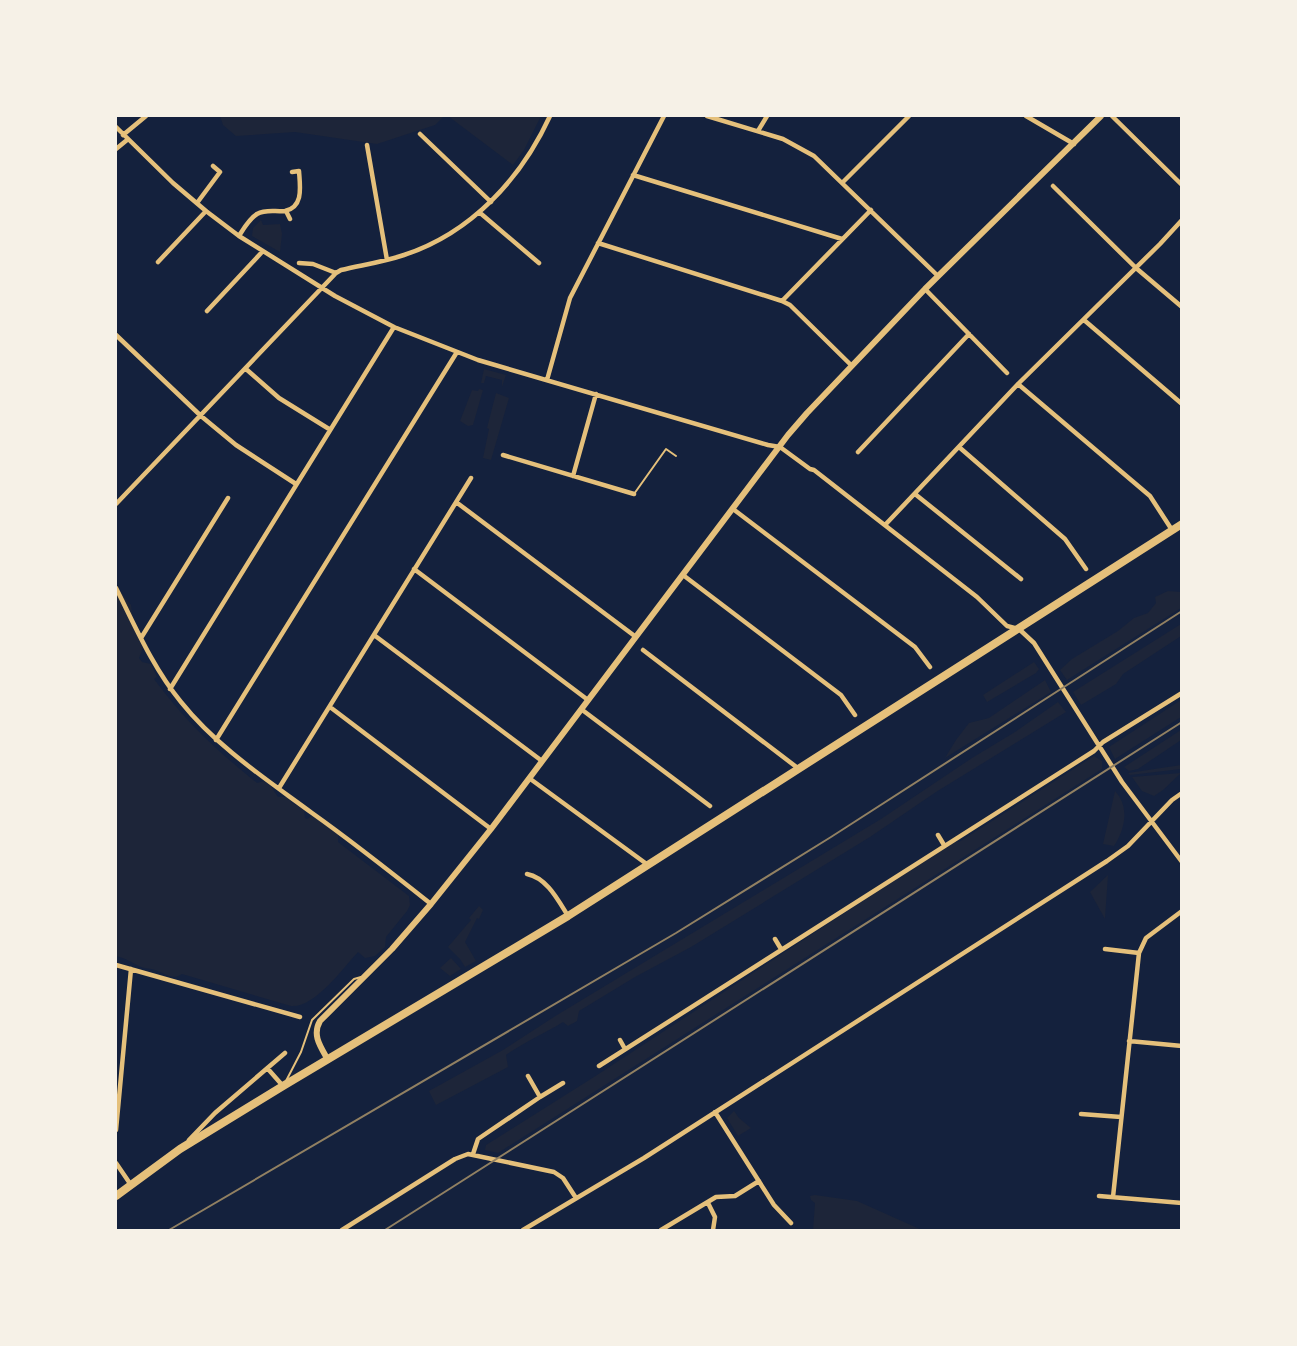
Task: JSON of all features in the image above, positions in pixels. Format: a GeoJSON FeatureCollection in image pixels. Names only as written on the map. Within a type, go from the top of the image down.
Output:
{"type":"FeatureCollection","features":[{"type":"Feature","properties":{"kind":"main road"},"geometry":{"type":"LineString","coordinates":[[116,1196],[180,1149],[568,916],[1182,524]]}},
{"type":"Feature","properties":{"kind":"street"},"geometry":{"type":"LineString","coordinates":[[116,149],[146,116]]}},
{"type":"Feature","properties":{"kind":"street"},"geometry":{"type":"LineString","coordinates":[[116,504],[336,273],[423,248],[479,212],[491,202],[529,156],[550,116]]}},
{"type":"Feature","properties":{"kind":"street"},"geometry":{"type":"LineString","coordinates":[[547,380],[567,305],[664,116]]}},
{"type":"Feature","properties":{"kind":"street"},"geometry":{"type":"LineString","coordinates":[[707,116],[758,131],[814,156],[938,276]]}},
{"type":"Feature","properties":{"kind":"street"},"geometry":{"type":"LineString","coordinates":[[758,131],[767,116]]}},
{"type":"Feature","properties":{"kind":"street"},"geometry":{"type":"LineString","coordinates":[[842,183],[909,116]]}},
{"type":"Feature","properties":{"kind":"street"},"geometry":{"type":"LineString","coordinates":[[1026,116],[1074,144]]}},
{"type":"Feature","properties":{"kind":"street"},"geometry":{"type":"LineString","coordinates":[[328,1060],[318,1042],[316,1027],[324,1016],[368,974],[431,904],[491,829],[807,413],[925,289],[1101,116]]}},
{"type":"Feature","properties":{"kind":"street"},"geometry":{"type":"LineString","coordinates":[[1112,116],[1182,185]]}},
{"type":"Feature","properties":{"kind":"street"},"geometry":{"type":"LineString","coordinates":[[116,127],[125,138],[206,211],[239,236],[322,288],[394,327],[457,352],[547,380],[780,447],[814,470],[977,597],[1007,626],[1019,629],[1041,653],[1122,782],[1182,861]]}},
{"type":"Feature","properties":{"kind":"street"},"geometry":{"type":"LineString","coordinates":[[420,134],[491,202]]}},
{"type":"Feature","properties":{"kind":"street"},"geometry":{"type":"LineString","coordinates":[[367,145],[387,260]]}},
{"type":"Feature","properties":{"kind":"street"},"geometry":{"type":"LineString","coordinates":[[197,203],[220,172],[213,166]]}},
{"type":"Feature","properties":{"kind":"street"},"geometry":{"type":"LineString","coordinates":[[239,236],[248,223],[260,213],[286,211],[297,202],[301,192],[299,171],[292,172]]}},
{"type":"Feature","properties":{"kind":"street"},"geometry":{"type":"LineString","coordinates":[[633,175],[842,238]]}},
{"type":"Feature","properties":{"kind":"street"},"geometry":{"type":"LineString","coordinates":[[215,181],[222,186]]}},
{"type":"Feature","properties":{"kind":"street"},"geometry":{"type":"LineString","coordinates":[[1053,186],[1136,268],[1182,307]]}},
{"type":"Feature","properties":{"kind":"street"},"geometry":{"type":"LineString","coordinates":[[782,301],[871,210]]}},
{"type":"Feature","properties":{"kind":"street"},"geometry":{"type":"LineString","coordinates":[[158,262],[206,211]]}},
{"type":"Feature","properties":{"kind":"street"},"geometry":{"type":"LineString","coordinates":[[286,211],[290,219]]}},
{"type":"Feature","properties":{"kind":"street"},"geometry":{"type":"LineString","coordinates":[[479,212],[539,263]]}},
{"type":"Feature","properties":{"kind":"street"},"geometry":{"type":"LineString","coordinates":[[885,525],[1018,384],[1182,220]]}},
{"type":"Feature","properties":{"kind":"street"},"geometry":{"type":"LineString","coordinates":[[598,243],[782,301],[790,305],[852,366]]}},
{"type":"Feature","properties":{"kind":"street"},"geometry":{"type":"LineString","coordinates":[[207,311],[262,252]]}},
{"type":"Feature","properties":{"kind":"street"},"geometry":{"type":"LineString","coordinates":[[299,263],[313,264],[336,273]]}},
{"type":"Feature","properties":{"kind":"street"},"geometry":{"type":"LineString","coordinates":[[925,289],[1007,373]]}},
{"type":"Feature","properties":{"kind":"street"},"geometry":{"type":"LineString","coordinates":[[1084,320],[1182,404]]}},
{"type":"Feature","properties":{"kind":"street"},"geometry":{"type":"LineString","coordinates":[[170,688],[394,327]]}},
{"type":"Feature","properties":{"kind":"street"},"geometry":{"type":"LineString","coordinates":[[858,452],[969,334]]}},
{"type":"Feature","properties":{"kind":"street"},"geometry":{"type":"LineString","coordinates":[[116,335],[201,416],[236,445],[296,484]]}},
{"type":"Feature","properties":{"kind":"street"},"geometry":{"type":"LineString","coordinates":[[216,740],[457,352]]}},
{"type":"Feature","properties":{"kind":"street"},"geometry":{"type":"LineString","coordinates":[[246,369],[279,398],[329,429]]}},
{"type":"Feature","properties":{"kind":"street"},"geometry":{"type":"LineString","coordinates":[[1018,384],[1150,496],[1172,530]]}},
{"type":"Feature","properties":{"kind":"street"},"geometry":{"type":"LineString","coordinates":[[573,476],[596,394]]}},
{"type":"Feature","properties":{"kind":"street"},"geometry":{"type":"LineString","coordinates":[[959,447],[1065,539],[1086,569]]}},
{"type":"Feature","properties":{"kind":"street"},"geometry":{"type":"LineString","coordinates":[[503,455],[633,494]]}},
{"type":"Feature","properties":{"kind":"street"},"geometry":{"type":"LineString","coordinates":[[279,788],[471,478]]}},
{"type":"Feature","properties":{"kind":"street"},"geometry":{"type":"LineString","coordinates":[[915,494],[1021,579]]}},
{"type":"Feature","properties":{"kind":"street"},"geometry":{"type":"LineString","coordinates":[[141,638],[228,498]]}},
{"type":"Feature","properties":{"kind":"street"},"geometry":{"type":"LineString","coordinates":[[456,502],[636,637]]}},
{"type":"Feature","properties":{"kind":"street"},"geometry":{"type":"LineString","coordinates":[[733,509],[915,647],[930,667]]}},
{"type":"Feature","properties":{"kind":"street"},"geometry":{"type":"LineString","coordinates":[[414,569],[588,700]]}},
{"type":"Feature","properties":{"kind":"street"},"geometry":{"type":"LineString","coordinates":[[682,575],[846,699],[855,715]]}},
{"type":"Feature","properties":{"kind":"street"},"geometry":{"type":"LineString","coordinates":[[116,589],[170,688],[216,740],[239,760],[431,904]]}},
{"type":"Feature","properties":{"kind":"street"},"geometry":{"type":"LineString","coordinates":[[374,634],[542,761]]}},
{"type":"Feature","properties":{"kind":"street"},"geometry":{"type":"LineString","coordinates":[[643,650],[799,769]]}},
{"type":"Feature","properties":{"kind":"street"},"geometry":{"type":"LineString","coordinates":[[598,1065],[1095,751],[1182,693]]}},
{"type":"Feature","properties":{"kind":"street"},"geometry":{"type":"LineString","coordinates":[[330,707],[491,829]]}},
{"type":"Feature","properties":{"kind":"street"},"geometry":{"type":"LineString","coordinates":[[581,709],[710,807]]}},
{"type":"Feature","properties":{"kind":"street"},"geometry":{"type":"LineString","coordinates":[[529,778],[648,865]]}},
{"type":"Feature","properties":{"kind":"street"},"geometry":{"type":"LineString","coordinates":[[523,1230],[644,1158],[1107,861],[1128,846],[1182,793]]}},
{"type":"Feature","properties":{"kind":"street"},"geometry":{"type":"LineString","coordinates":[[938,835],[944,845]]}},
{"type":"Feature","properties":{"kind":"street"},"geometry":{"type":"LineString","coordinates":[[527,873],[550,888],[568,916]]}},
{"type":"Feature","properties":{"kind":"street"},"geometry":{"type":"LineString","coordinates":[[1113,1197],[1139,953],[1146,938],[1182,911]]}},
{"type":"Feature","properties":{"kind":"street"},"geometry":{"type":"LineString","coordinates":[[775,939],[781,949]]}},
{"type":"Feature","properties":{"kind":"street"},"geometry":{"type":"LineString","coordinates":[[1105,949],[1139,953]]}},
{"type":"Feature","properties":{"kind":"street"},"geometry":{"type":"LineString","coordinates":[[116,965],[300,1017]]}},
{"type":"Feature","properties":{"kind":"street"},"geometry":{"type":"LineString","coordinates":[[116,1130],[131,969]]}},
{"type":"Feature","properties":{"kind":"street"},"geometry":{"type":"LineString","coordinates":[[620,1040],[625,1049]]}},
{"type":"Feature","properties":{"kind":"street"},"geometry":{"type":"LineString","coordinates":[[1129,1041],[1182,1047]]}},
{"type":"Feature","properties":{"kind":"street"},"geometry":{"type":"LineString","coordinates":[[180,1149],[215,1113],[285,1053]]}},
{"type":"Feature","properties":{"kind":"street"},"geometry":{"type":"LineString","coordinates":[[268,1069],[283,1086]]}},
{"type":"Feature","properties":{"kind":"street"},"geometry":{"type":"LineString","coordinates":[[528,1076],[540,1097]]}},
{"type":"Feature","properties":{"kind":"street"},"geometry":{"type":"LineString","coordinates":[[473,1154],[478,1138],[563,1083]]}},
{"type":"Feature","properties":{"kind":"street"},"geometry":{"type":"LineString","coordinates":[[716,1112],[759,1181],[780,1212],[791,1223]]}},
{"type":"Feature","properties":{"kind":"street"},"geometry":{"type":"LineString","coordinates":[[1081,1113],[1121,1117]]}},
{"type":"Feature","properties":{"kind":"street"},"geometry":{"type":"LineString","coordinates":[[342,1230],[455,1159],[473,1154],[554,1172],[563,1178],[576,1198]]}},
{"type":"Feature","properties":{"kind":"street"},"geometry":{"type":"LineString","coordinates":[[116,1163],[131,1185]]}},
{"type":"Feature","properties":{"kind":"street"},"geometry":{"type":"LineString","coordinates":[[661,1230],[684,1215],[694,1213],[716,1197],[735,1196],[759,1181]]}},
{"type":"Feature","properties":{"kind":"street"},"geometry":{"type":"LineString","coordinates":[[1099,1196],[1182,1203]]}},
{"type":"Feature","properties":{"kind":"street"},"geometry":{"type":"LineString","coordinates":[[708,1203],[715,1217],[713,1230]]}},
{"type":"Feature","properties":{"kind":"lane"},"geometry":{"type":"LineString","coordinates":[[633,494],[666,449],[676,456]]}},
{"type":"Feature","properties":{"kind":"lane"},"geometry":{"type":"LineString","coordinates":[[283,1086],[299,1058],[312,1020],[354,979],[368,974]]}},
{"type":"Feature","properties":{"kind":"shaded area"},"geometry":{"type":"Polygon","coordinates":[[[220,116],[444,116],[435,125],[377,144],[295,132],[236,136],[223,125],[220,116]]]}},
{"type":"Feature","properties":{"kind":"shaded area"},"geometry":{"type":"Polygon","coordinates":[[[448,116],[541,116],[524,150],[513,165],[448,116]]]}},
{"type":"Feature","properties":{"kind":"shaded area"},"geometry":{"type":"Polygon","coordinates":[[[261,220],[263,225],[280,224],[282,234],[280,252],[252,236],[253,228],[261,220]]]}},
{"type":"Feature","properties":{"kind":"shaded area"},"geometry":{"type":"Polygon","coordinates":[[[484,369],[506,375],[502,387],[502,380],[486,376],[484,383],[481,383],[484,369]]]}},
{"type":"Feature","properties":{"kind":"shaded area"},"geometry":{"type":"Polygon","coordinates":[[[472,390],[478,391],[483,390],[473,425],[468,426],[460,421],[472,390]]]}},
{"type":"Feature","properties":{"kind":"shaded area"},"geometry":{"type":"Polygon","coordinates":[[[496,393],[509,398],[491,460],[483,458],[489,429],[487,428],[496,393]]]}},
{"type":"Feature","properties":{"kind":"shaded area"},"geometry":{"type":"Polygon","coordinates":[[[116,590],[119,590],[131,605],[133,620],[143,648],[139,658],[142,662],[151,664],[157,677],[154,679],[190,722],[257,783],[264,781],[270,785],[278,797],[287,797],[292,803],[304,809],[305,818],[315,814],[320,816],[338,833],[338,842],[409,896],[410,905],[386,937],[385,947],[375,956],[365,958],[358,952],[328,986],[309,1001],[291,1006],[182,974],[175,977],[168,976],[116,956],[116,590]]]}},
{"type":"Feature","properties":{"kind":"shaded area"},"geometry":{"type":"Polygon","coordinates":[[[1168,591],[1181,592],[1181,608],[1067,680],[1060,670],[1072,659],[1118,631],[1134,618],[1148,613],[1156,603],[1155,597],[1168,591]]]}},
{"type":"Feature","properties":{"kind":"shaded area"},"geometry":{"type":"Polygon","coordinates":[[[1181,624],[1181,636],[1123,674],[1116,684],[1081,705],[1073,692],[1181,624]]]}},
{"type":"Feature","properties":{"kind":"shaded area"},"geometry":{"type":"Polygon","coordinates":[[[1034,662],[1039,669],[1036,673],[987,702],[983,695],[1034,662]]]}},
{"type":"Feature","properties":{"kind":"shaded area"},"geometry":{"type":"Polygon","coordinates":[[[1045,680],[1051,692],[945,758],[969,723],[989,718],[1045,680]]]}},
{"type":"Feature","properties":{"kind":"shaded area"},"geometry":{"type":"Polygon","coordinates":[[[1181,700],[1181,717],[1115,759],[1109,747],[1181,700]]]}},
{"type":"Feature","properties":{"kind":"shaded area"},"geometry":{"type":"Polygon","coordinates":[[[1058,702],[1066,712],[936,792],[870,837],[691,947],[579,1011],[577,1021],[568,1026],[563,1022],[513,1050],[506,1055],[508,1067],[436,1105],[429,1091],[503,1050],[881,819],[1058,702]]]}},
{"type":"Feature","properties":{"kind":"shaded area"},"geometry":{"type":"Polygon","coordinates":[[[1181,730],[1181,740],[1138,769],[1129,771],[1124,767],[1181,730]]]}},
{"type":"Feature","properties":{"kind":"shaded area"},"geometry":{"type":"Polygon","coordinates":[[[1094,756],[1102,761],[1102,769],[498,1153],[485,1150],[486,1145],[953,842],[959,842],[1094,756]]]}},
{"type":"Feature","properties":{"kind":"shaded area"},"geometry":{"type":"Polygon","coordinates":[[[1181,765],[1181,769],[1130,775],[1128,773],[1181,765]]]}},
{"type":"Feature","properties":{"kind":"shaded area"},"geometry":{"type":"Polygon","coordinates":[[[1181,773],[1154,796],[1142,791],[1132,777],[1181,773]]]}},
{"type":"Feature","properties":{"kind":"shaded area"},"geometry":{"type":"Polygon","coordinates":[[[1115,791],[1123,804],[1124,818],[1121,832],[1114,846],[1103,844],[1115,791]]]}},
{"type":"Feature","properties":{"kind":"shaded area"},"geometry":{"type":"Polygon","coordinates":[[[1108,875],[1105,919],[1090,892],[1108,875]]]}},
{"type":"Feature","properties":{"kind":"shaded area"},"geometry":{"type":"Polygon","coordinates":[[[479,906],[483,910],[465,942],[476,961],[465,967],[448,947],[471,920],[469,918],[479,906]]]}},
{"type":"Feature","properties":{"kind":"shaded area"},"geometry":{"type":"Polygon","coordinates":[[[451,958],[461,969],[450,976],[440,968],[451,958]]]}},
{"type":"Feature","properties":{"kind":"shaded area"},"geometry":{"type":"Polygon","coordinates":[[[734,1111],[751,1128],[738,1136],[727,1118],[734,1111]]]}},
{"type":"Feature","properties":{"kind":"shaded area"},"geometry":{"type":"Polygon","coordinates":[[[810,1196],[857,1201],[922,1230],[813,1230],[815,1203],[810,1196]]]}},
{"type":"Feature","properties":{"kind":"railway"},"geometry":{"type":"LineString","coordinates":[[169,1230],[676,933],[831,837],[1182,611]]}},
{"type":"Feature","properties":{"kind":"railway"},"geometry":{"type":"LineString","coordinates":[[385,1230],[1182,722]]}}]}
